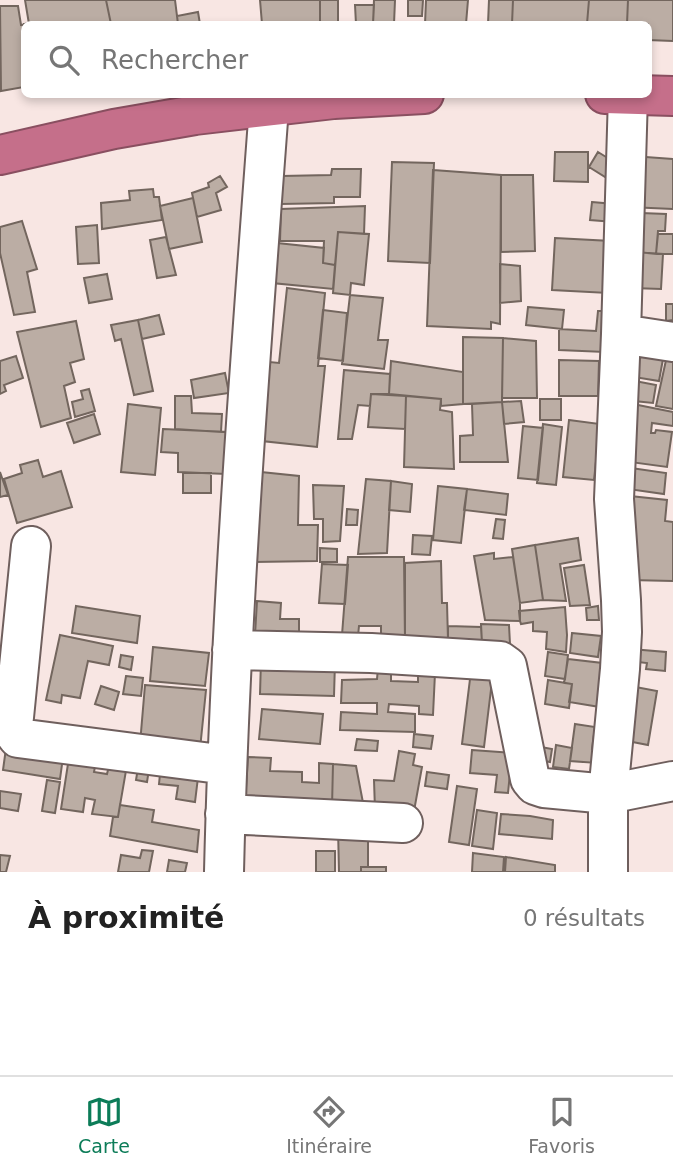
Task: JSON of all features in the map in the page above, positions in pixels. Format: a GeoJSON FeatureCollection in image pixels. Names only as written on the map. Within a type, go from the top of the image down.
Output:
{"type":"FeatureCollection","features":[{"type":"Feature","properties":{"kind":"highway"},"geometry":{"type":"LineString","coordinates":[[652,96],[673,96]]}},
{"type":"Feature","properties":{"kind":"highway"},"geometry":{"type":"LineString","coordinates":[[0,155],[114,129],[195,115],[352,98]]}},
{"type":"Feature","properties":{"kind":"street"},"geometry":{"type":"LineString","coordinates":[[608,872],[608,794],[622,632],[614,499],[628,98]]}},
{"type":"Feature","properties":{"kind":"street"},"geometry":{"type":"LineString","coordinates":[[224,872],[232,650],[246,413],[269,107]]}},
{"type":"Feature","properties":{"kind":"street"},"geometry":{"type":"LineString","coordinates":[[621,334],[673,342]]}},
{"type":"Feature","properties":{"kind":"street"},"geometry":{"type":"LineString","coordinates":[[31,545],[7,716],[18,738],[227,765]]}},
{"type":"Feature","properties":{"kind":"street"},"geometry":{"type":"LineString","coordinates":[[232,650],[371,653],[500,661],[507,666],[530,779],[535,785],[608,794],[673,781]]}},
{"type":"Feature","properties":{"kind":"street"},"geometry":{"type":"LineString","coordinates":[[225,814],[403,823]]}},
{"type":"Feature","properties":{"kind":"building"},"geometry":{"type":"Polygon","coordinates":[[[25,0],[106,0],[110,21],[28,21],[25,0]]]}},
{"type":"Feature","properties":{"kind":"building"},"geometry":{"type":"Polygon","coordinates":[[[106,0],[175,0],[178,21],[110,21],[106,0]]]}},
{"type":"Feature","properties":{"kind":"building"},"geometry":{"type":"Polygon","coordinates":[[[260,0],[320,0],[320,21],[262,21],[260,0]]]}},
{"type":"Feature","properties":{"kind":"building"},"geometry":{"type":"Polygon","coordinates":[[[320,0],[338,0],[338,21],[320,21],[320,0]]]}},
{"type":"Feature","properties":{"kind":"building"},"geometry":{"type":"Polygon","coordinates":[[[374,0],[395,0],[394,21],[373,21],[374,0]]]}},
{"type":"Feature","properties":{"kind":"building"},"geometry":{"type":"Polygon","coordinates":[[[408,0],[423,0],[422,16],[408,16],[408,0]]]}},
{"type":"Feature","properties":{"kind":"building"},"geometry":{"type":"Polygon","coordinates":[[[426,0],[468,0],[466,21],[425,21],[426,0]]]}},
{"type":"Feature","properties":{"kind":"building"},"geometry":{"type":"Polygon","coordinates":[[[489,0],[513,0],[512,21],[488,21],[489,0]]]}},
{"type":"Feature","properties":{"kind":"building"},"geometry":{"type":"Polygon","coordinates":[[[513,0],[589,0],[587,21],[512,21],[513,0]]]}},
{"type":"Feature","properties":{"kind":"building"},"geometry":{"type":"Polygon","coordinates":[[[589,0],[628,0],[627,21],[587,21],[589,0]]]}},
{"type":"Feature","properties":{"kind":"building"},"geometry":{"type":"Polygon","coordinates":[[[628,0],[673,0],[673,41],[652,40],[652,21],[627,21],[628,0]]]}},
{"type":"Feature","properties":{"kind":"building"},"geometry":{"type":"Polygon","coordinates":[[[355,5],[374,5],[373,21],[356,21],[355,5]]]}},
{"type":"Feature","properties":{"kind":"building"},"geometry":{"type":"Polygon","coordinates":[[[0,6],[18,6],[21,25],[21,88],[1,91],[0,6]]]}},
{"type":"Feature","properties":{"kind":"building"},"geometry":{"type":"Polygon","coordinates":[[[198,12],[200,21],[178,21],[177,16],[198,12]]]}},
{"type":"Feature","properties":{"kind":"building"},"geometry":{"type":"Polygon","coordinates":[[[555,152],[588,152],[588,182],[554,181],[555,152]]]}},
{"type":"Feature","properties":{"kind":"building"},"geometry":{"type":"Polygon","coordinates":[[[598,152],[619,165],[610,180],[589,167],[598,152]]]}},
{"type":"Feature","properties":{"kind":"building"},"geometry":{"type":"Polygon","coordinates":[[[632,156],[673,159],[673,209],[629,207],[632,156]]]}},
{"type":"Feature","properties":{"kind":"building"},"geometry":{"type":"Polygon","coordinates":[[[392,162],[434,163],[430,263],[388,261],[392,162]]]}},
{"type":"Feature","properties":{"kind":"building"},"geometry":{"type":"Polygon","coordinates":[[[332,169],[361,169],[360,197],[334,197],[334,203],[281,204],[282,176],[331,175],[332,169]]]}},
{"type":"Feature","properties":{"kind":"building"},"geometry":{"type":"Polygon","coordinates":[[[433,170],[501,175],[500,324],[491,322],[491,329],[427,326],[433,170]]]}},
{"type":"Feature","properties":{"kind":"building"},"geometry":{"type":"Polygon","coordinates":[[[501,175],[533,175],[535,251],[501,252],[501,175]]]}},
{"type":"Feature","properties":{"kind":"building"},"geometry":{"type":"Polygon","coordinates":[[[220,176],[227,187],[216,193],[221,210],[197,217],[192,193],[209,187],[208,183],[220,176]]]}},
{"type":"Feature","properties":{"kind":"building"},"geometry":{"type":"Polygon","coordinates":[[[153,189],[154,197],[159,197],[162,220],[102,229],[101,203],[130,200],[129,191],[153,189]]]}},
{"type":"Feature","properties":{"kind":"building"},"geometry":{"type":"Polygon","coordinates":[[[193,198],[202,242],[169,249],[160,206],[193,198]]]}},
{"type":"Feature","properties":{"kind":"building"},"geometry":{"type":"Polygon","coordinates":[[[592,202],[614,204],[614,222],[590,220],[592,202]]]}},
{"type":"Feature","properties":{"kind":"building"},"geometry":{"type":"Polygon","coordinates":[[[365,206],[364,234],[338,232],[335,265],[323,263],[324,241],[280,241],[281,209],[365,206]]]}},
{"type":"Feature","properties":{"kind":"building"},"geometry":{"type":"Polygon","coordinates":[[[641,213],[666,214],[665,231],[658,231],[656,254],[638,252],[641,213]]]}},
{"type":"Feature","properties":{"kind":"building"},"geometry":{"type":"Polygon","coordinates":[[[22,221],[37,269],[27,272],[35,312],[14,315],[0,253],[0,227],[22,221]]]}},
{"type":"Feature","properties":{"kind":"building"},"geometry":{"type":"Polygon","coordinates":[[[97,225],[99,263],[78,264],[76,227],[97,225]]]}},
{"type":"Feature","properties":{"kind":"building"},"geometry":{"type":"Polygon","coordinates":[[[338,232],[369,234],[364,285],[351,283],[350,295],[333,293],[338,232]]]}},
{"type":"Feature","properties":{"kind":"building"},"geometry":{"type":"Polygon","coordinates":[[[658,234],[673,234],[673,254],[656,254],[658,234]]]}},
{"type":"Feature","properties":{"kind":"building"},"geometry":{"type":"Polygon","coordinates":[[[166,237],[176,275],[157,278],[150,240],[166,237]]]}},
{"type":"Feature","properties":{"kind":"building"},"geometry":{"type":"Polygon","coordinates":[[[555,238],[611,241],[608,293],[552,290],[555,238]]]}},
{"type":"Feature","properties":{"kind":"building"},"geometry":{"type":"Polygon","coordinates":[[[277,243],[324,248],[323,263],[335,265],[333,289],[272,283],[277,243]]]}},
{"type":"Feature","properties":{"kind":"building"},"geometry":{"type":"Polygon","coordinates":[[[634,252],[663,254],[661,289],[632,288],[634,252]]]}},
{"type":"Feature","properties":{"kind":"building"},"geometry":{"type":"Polygon","coordinates":[[[500,264],[520,266],[521,301],[500,303],[500,264]]]}},
{"type":"Feature","properties":{"kind":"building"},"geometry":{"type":"Polygon","coordinates":[[[107,274],[112,299],[89,303],[84,278],[107,274]]]}},
{"type":"Feature","properties":{"kind":"building"},"geometry":{"type":"Polygon","coordinates":[[[287,288],[325,293],[318,366],[325,366],[317,447],[262,441],[270,362],[279,363],[287,288]]]}},
{"type":"Feature","properties":{"kind":"building"},"geometry":{"type":"Polygon","coordinates":[[[350,295],[383,298],[378,340],[388,340],[384,369],[342,364],[350,295]]]}},
{"type":"Feature","properties":{"kind":"building"},"geometry":{"type":"Polygon","coordinates":[[[666,304],[673,304],[673,320],[666,321],[666,304]]]}},
{"type":"Feature","properties":{"kind":"building"},"geometry":{"type":"Polygon","coordinates":[[[528,307],[564,310],[562,329],[526,325],[528,307]]]}},
{"type":"Feature","properties":{"kind":"building"},"geometry":{"type":"Polygon","coordinates":[[[323,310],[347,313],[343,361],[318,358],[323,310]]]}},
{"type":"Feature","properties":{"kind":"building"},"geometry":{"type":"Polygon","coordinates":[[[598,311],[607,311],[605,352],[559,350],[559,329],[596,331],[598,311]]]}},
{"type":"Feature","properties":{"kind":"building"},"geometry":{"type":"Polygon","coordinates":[[[159,315],[164,334],[142,339],[138,320],[159,315]]]}},
{"type":"Feature","properties":{"kind":"building"},"geometry":{"type":"Polygon","coordinates":[[[138,320],[153,391],[134,395],[121,339],[115,341],[111,325],[138,320]]]}},
{"type":"Feature","properties":{"kind":"building"},"geometry":{"type":"Polygon","coordinates":[[[76,321],[84,359],[70,363],[75,382],[64,386],[71,418],[41,427],[17,332],[76,321]]]}},
{"type":"Feature","properties":{"kind":"building"},"geometry":{"type":"Polygon","coordinates":[[[463,337],[503,338],[502,402],[463,404],[463,337]]]}},
{"type":"Feature","properties":{"kind":"building"},"geometry":{"type":"Polygon","coordinates":[[[503,338],[536,341],[537,398],[502,398],[503,338]]]}},
{"type":"Feature","properties":{"kind":"building"},"geometry":{"type":"Polygon","coordinates":[[[635,342],[665,348],[659,381],[634,377],[635,342]]]}},
{"type":"Feature","properties":{"kind":"building"},"geometry":{"type":"Polygon","coordinates":[[[668,351],[673,352],[673,409],[656,406],[668,351]]]}},
{"type":"Feature","properties":{"kind":"building"},"geometry":{"type":"Polygon","coordinates":[[[16,356],[23,378],[4,385],[6,391],[0,394],[0,361],[16,356]]]}},
{"type":"Feature","properties":{"kind":"building"},"geometry":{"type":"Polygon","coordinates":[[[559,360],[599,361],[598,396],[559,396],[559,360]]]}},
{"type":"Feature","properties":{"kind":"building"},"geometry":{"type":"Polygon","coordinates":[[[391,361],[463,372],[463,404],[441,406],[441,399],[389,394],[391,361]]]}},
{"type":"Feature","properties":{"kind":"building"},"geometry":{"type":"Polygon","coordinates":[[[344,370],[390,374],[389,394],[371,394],[370,406],[358,405],[352,439],[338,439],[344,370]]]}},
{"type":"Feature","properties":{"kind":"building"},"geometry":{"type":"Polygon","coordinates":[[[225,373],[229,393],[194,398],[191,380],[225,373]]]}},
{"type":"Feature","properties":{"kind":"building"},"geometry":{"type":"Polygon","coordinates":[[[635,381],[656,385],[653,403],[634,401],[635,381]]]}},
{"type":"Feature","properties":{"kind":"building"},"geometry":{"type":"Polygon","coordinates":[[[89,389],[95,411],[75,417],[72,402],[83,399],[81,391],[89,389]]]}},
{"type":"Feature","properties":{"kind":"building"},"geometry":{"type":"Polygon","coordinates":[[[371,394],[406,396],[405,429],[368,427],[371,394]]]}},
{"type":"Feature","properties":{"kind":"building"},"geometry":{"type":"Polygon","coordinates":[[[175,396],[191,396],[192,413],[222,414],[221,432],[175,429],[175,396]]]}},
{"type":"Feature","properties":{"kind":"building"},"geometry":{"type":"Polygon","coordinates":[[[406,396],[441,399],[440,410],[452,412],[454,469],[404,467],[406,396]]]}},
{"type":"Feature","properties":{"kind":"building"},"geometry":{"type":"Polygon","coordinates":[[[540,399],[561,399],[561,420],[540,420],[540,399]]]}},
{"type":"Feature","properties":{"kind":"building"},"geometry":{"type":"Polygon","coordinates":[[[521,401],[524,422],[504,424],[502,402],[521,401]]]}},
{"type":"Feature","properties":{"kind":"building"},"geometry":{"type":"Polygon","coordinates":[[[502,402],[508,462],[460,462],[460,436],[473,435],[472,404],[502,402]]]}},
{"type":"Feature","properties":{"kind":"building"},"geometry":{"type":"Polygon","coordinates":[[[128,404],[161,408],[155,475],[121,472],[128,404]]]}},
{"type":"Feature","properties":{"kind":"building"},"geometry":{"type":"Polygon","coordinates":[[[633,404],[673,412],[673,426],[652,423],[651,433],[656,430],[672,432],[667,467],[630,462],[633,404]]]}},
{"type":"Feature","properties":{"kind":"building"},"geometry":{"type":"Polygon","coordinates":[[[94,414],[100,434],[74,443],[67,423],[94,414]]]}},
{"type":"Feature","properties":{"kind":"building"},"geometry":{"type":"Polygon","coordinates":[[[569,420],[600,424],[594,480],[563,477],[569,420]]]}},
{"type":"Feature","properties":{"kind":"building"},"geometry":{"type":"Polygon","coordinates":[[[543,424],[562,427],[556,485],[537,483],[543,424]]]}},
{"type":"Feature","properties":{"kind":"building"},"geometry":{"type":"Polygon","coordinates":[[[523,426],[543,428],[538,480],[518,478],[523,426]]]}},
{"type":"Feature","properties":{"kind":"building"},"geometry":{"type":"Polygon","coordinates":[[[163,429],[228,432],[226,474],[178,472],[178,453],[161,452],[163,429]]]}},
{"type":"Feature","properties":{"kind":"building"},"geometry":{"type":"Polygon","coordinates":[[[38,460],[43,477],[61,471],[72,507],[17,523],[4,479],[22,473],[20,465],[38,460]]]}},
{"type":"Feature","properties":{"kind":"building"},"geometry":{"type":"Polygon","coordinates":[[[631,468],[666,473],[664,494],[628,489],[631,468]]]}},
{"type":"Feature","properties":{"kind":"building"},"geometry":{"type":"Polygon","coordinates":[[[0,472],[8,495],[0,497],[0,472]]]}},
{"type":"Feature","properties":{"kind":"building"},"geometry":{"type":"Polygon","coordinates":[[[261,472],[299,476],[298,525],[318,525],[317,561],[253,562],[261,472]]]}},
{"type":"Feature","properties":{"kind":"building"},"geometry":{"type":"Polygon","coordinates":[[[183,473],[211,473],[211,493],[183,493],[183,473]]]}},
{"type":"Feature","properties":{"kind":"building"},"geometry":{"type":"Polygon","coordinates":[[[366,479],[391,481],[387,553],[358,554],[366,479]]]}},
{"type":"Feature","properties":{"kind":"building"},"geometry":{"type":"Polygon","coordinates":[[[391,481],[412,484],[410,512],[389,510],[391,481]]]}},
{"type":"Feature","properties":{"kind":"building"},"geometry":{"type":"Polygon","coordinates":[[[313,485],[344,486],[340,541],[323,542],[323,519],[314,519],[313,485]]]}},
{"type":"Feature","properties":{"kind":"building"},"geometry":{"type":"Polygon","coordinates":[[[438,486],[467,489],[461,543],[433,540],[438,486]]]}},
{"type":"Feature","properties":{"kind":"building"},"geometry":{"type":"Polygon","coordinates":[[[467,489],[508,494],[506,515],[464,510],[467,489]]]}},
{"type":"Feature","properties":{"kind":"building"},"geometry":{"type":"Polygon","coordinates":[[[630,496],[667,500],[665,521],[673,522],[673,581],[630,580],[630,496]]]}},
{"type":"Feature","properties":{"kind":"building"},"geometry":{"type":"Polygon","coordinates":[[[347,509],[358,510],[357,525],[346,525],[347,509]]]}},
{"type":"Feature","properties":{"kind":"building"},"geometry":{"type":"Polygon","coordinates":[[[496,519],[505,520],[503,539],[493,538],[496,519]]]}},
{"type":"Feature","properties":{"kind":"building"},"geometry":{"type":"Polygon","coordinates":[[[413,535],[432,536],[430,555],[412,554],[413,535]]]}},
{"type":"Feature","properties":{"kind":"building"},"geometry":{"type":"Polygon","coordinates":[[[578,538],[581,560],[560,564],[566,601],[543,600],[535,545],[578,538]]]}},
{"type":"Feature","properties":{"kind":"building"},"geometry":{"type":"Polygon","coordinates":[[[535,545],[543,600],[520,603],[512,549],[535,545]]]}},
{"type":"Feature","properties":{"kind":"building"},"geometry":{"type":"Polygon","coordinates":[[[320,548],[337,549],[337,562],[320,562],[320,548]]]}},
{"type":"Feature","properties":{"kind":"building"},"geometry":{"type":"Polygon","coordinates":[[[494,553],[494,559],[513,557],[520,621],[485,620],[474,556],[494,553]]]}},
{"type":"Feature","properties":{"kind":"building"},"geometry":{"type":"Polygon","coordinates":[[[348,557],[404,557],[405,642],[381,641],[381,626],[359,626],[358,636],[342,635],[348,557]]]}},
{"type":"Feature","properties":{"kind":"building"},"geometry":{"type":"Polygon","coordinates":[[[441,561],[442,603],[447,603],[448,640],[405,638],[405,563],[441,561]]]}},
{"type":"Feature","properties":{"kind":"building"},"geometry":{"type":"Polygon","coordinates":[[[322,564],[348,565],[345,604],[319,603],[322,564]]]}},
{"type":"Feature","properties":{"kind":"building"},"geometry":{"type":"Polygon","coordinates":[[[584,565],[590,605],[570,606],[564,568],[584,565]]]}},
{"type":"Feature","properties":{"kind":"building"},"geometry":{"type":"Polygon","coordinates":[[[257,601],[281,603],[280,619],[299,619],[299,637],[255,635],[257,601]]]}},
{"type":"Feature","properties":{"kind":"building"},"geometry":{"type":"Polygon","coordinates":[[[76,606],[140,616],[137,643],[72,633],[76,606]]]}},
{"type":"Feature","properties":{"kind":"building"},"geometry":{"type":"Polygon","coordinates":[[[598,606],[599,620],[587,620],[586,608],[598,606]]]}},
{"type":"Feature","properties":{"kind":"building"},"geometry":{"type":"Polygon","coordinates":[[[565,607],[566,652],[546,649],[547,632],[533,631],[533,622],[521,624],[519,611],[565,607]]]}},
{"type":"Feature","properties":{"kind":"building"},"geometry":{"type":"Polygon","coordinates":[[[481,624],[509,625],[510,644],[482,643],[481,624]]]}},
{"type":"Feature","properties":{"kind":"building"},"geometry":{"type":"Polygon","coordinates":[[[448,626],[481,627],[482,643],[448,640],[448,626]]]}},
{"type":"Feature","properties":{"kind":"building"},"geometry":{"type":"Polygon","coordinates":[[[572,633],[601,636],[598,657],[570,653],[572,633]]]}},
{"type":"Feature","properties":{"kind":"building"},"geometry":{"type":"Polygon","coordinates":[[[60,635],[113,646],[109,665],[88,661],[80,698],[62,695],[61,703],[46,700],[60,635]]]}},
{"type":"Feature","properties":{"kind":"building"},"geometry":{"type":"Polygon","coordinates":[[[153,647],[209,653],[205,686],[150,681],[153,647]]]}},
{"type":"Feature","properties":{"kind":"building"},"geometry":{"type":"Polygon","coordinates":[[[631,649],[666,652],[665,671],[646,669],[647,663],[630,661],[631,649]]]}},
{"type":"Feature","properties":{"kind":"building"},"geometry":{"type":"Polygon","coordinates":[[[548,652],[568,655],[565,679],[545,676],[548,652]]]}},
{"type":"Feature","properties":{"kind":"building"},"geometry":{"type":"Polygon","coordinates":[[[121,655],[133,657],[131,670],[119,667],[121,655]]]}},
{"type":"Feature","properties":{"kind":"building"},"geometry":{"type":"Polygon","coordinates":[[[568,659],[611,664],[606,708],[569,702],[572,684],[564,683],[568,659]]]}},
{"type":"Feature","properties":{"kind":"building"},"geometry":{"type":"Polygon","coordinates":[[[261,660],[335,662],[334,696],[260,694],[261,660]]]}},
{"type":"Feature","properties":{"kind":"building"},"geometry":{"type":"Polygon","coordinates":[[[378,668],[391,669],[391,681],[418,682],[418,673],[435,673],[433,715],[419,714],[419,706],[389,704],[388,712],[415,714],[415,732],[340,730],[341,712],[377,714],[377,703],[341,703],[342,680],[377,679],[378,668]]]}},
{"type":"Feature","properties":{"kind":"building"},"geometry":{"type":"Polygon","coordinates":[[[471,671],[493,673],[484,747],[462,744],[471,671]]]}},
{"type":"Feature","properties":{"kind":"building"},"geometry":{"type":"Polygon","coordinates":[[[126,676],[143,678],[141,696],[123,694],[126,676]]]}},
{"type":"Feature","properties":{"kind":"building"},"geometry":{"type":"Polygon","coordinates":[[[548,680],[572,684],[569,708],[545,704],[548,680]]]}},
{"type":"Feature","properties":{"kind":"building"},"geometry":{"type":"Polygon","coordinates":[[[145,685],[206,690],[200,749],[140,744],[145,685]]]}},
{"type":"Feature","properties":{"kind":"building"},"geometry":{"type":"Polygon","coordinates":[[[625,685],[657,691],[648,745],[617,739],[625,685]]]}},
{"type":"Feature","properties":{"kind":"building"},"geometry":{"type":"Polygon","coordinates":[[[101,686],[119,692],[114,710],[95,704],[101,686]]]}},
{"type":"Feature","properties":{"kind":"building"},"geometry":{"type":"Polygon","coordinates":[[[262,709],[323,714],[320,744],[259,739],[262,709]]]}},
{"type":"Feature","properties":{"kind":"building"},"geometry":{"type":"Polygon","coordinates":[[[575,724],[595,727],[592,749],[599,750],[597,763],[570,761],[575,724]]]}},
{"type":"Feature","properties":{"kind":"building"},"geometry":{"type":"Polygon","coordinates":[[[414,734],[433,736],[431,749],[413,747],[414,734]]]}},
{"type":"Feature","properties":{"kind":"building"},"geometry":{"type":"Polygon","coordinates":[[[357,739],[378,741],[377,751],[355,750],[357,739]]]}},
{"type":"Feature","properties":{"kind":"building"},"geometry":{"type":"Polygon","coordinates":[[[7,741],[64,750],[60,779],[3,770],[7,741]]]}},
{"type":"Feature","properties":{"kind":"building"},"geometry":{"type":"Polygon","coordinates":[[[556,745],[572,748],[569,769],[553,767],[556,745]]]}},
{"type":"Feature","properties":{"kind":"building"},"geometry":{"type":"Polygon","coordinates":[[[541,747],[552,749],[550,762],[539,760],[541,747]]]}},
{"type":"Feature","properties":{"kind":"building"},"geometry":{"type":"Polygon","coordinates":[[[472,750],[512,753],[508,793],[495,792],[497,775],[470,773],[472,750]]]}},
{"type":"Feature","properties":{"kind":"building"},"geometry":{"type":"Polygon","coordinates":[[[70,751],[95,767],[94,772],[107,774],[111,758],[128,759],[118,817],[92,814],[95,800],[85,798],[83,812],[61,809],[70,751]]]}},
{"type":"Feature","properties":{"kind":"building"},"geometry":{"type":"Polygon","coordinates":[[[399,751],[415,754],[413,765],[422,767],[414,811],[375,810],[374,780],[394,781],[399,751]]]}},
{"type":"Feature","properties":{"kind":"building"},"geometry":{"type":"Polygon","coordinates":[[[248,757],[271,758],[270,771],[302,772],[302,782],[319,783],[319,763],[333,764],[332,807],[245,803],[248,757]]]}},
{"type":"Feature","properties":{"kind":"building"},"geometry":{"type":"Polygon","coordinates":[[[139,762],[150,763],[147,782],[136,780],[139,762]]]}},
{"type":"Feature","properties":{"kind":"building"},"geometry":{"type":"Polygon","coordinates":[[[161,764],[199,769],[195,802],[176,799],[178,786],[159,784],[161,764]]]}},
{"type":"Feature","properties":{"kind":"building"},"geometry":{"type":"Polygon","coordinates":[[[333,764],[356,766],[364,808],[332,807],[333,764]]]}},
{"type":"Feature","properties":{"kind":"building"},"geometry":{"type":"Polygon","coordinates":[[[427,772],[449,775],[447,789],[425,786],[427,772]]]}},
{"type":"Feature","properties":{"kind":"building"},"geometry":{"type":"Polygon","coordinates":[[[47,780],[60,782],[55,813],[42,811],[47,780]]]}},
{"type":"Feature","properties":{"kind":"building"},"geometry":{"type":"Polygon","coordinates":[[[457,786],[477,789],[469,845],[449,842],[457,786]]]}},
{"type":"Feature","properties":{"kind":"building"},"geometry":{"type":"Polygon","coordinates":[[[0,791],[21,794],[18,811],[0,808],[0,791]]]}},
{"type":"Feature","properties":{"kind":"building"},"geometry":{"type":"Polygon","coordinates":[[[120,805],[154,810],[152,822],[199,830],[197,852],[110,836],[113,817],[118,817],[120,805]]]}},
{"type":"Feature","properties":{"kind":"building"},"geometry":{"type":"Polygon","coordinates":[[[477,810],[497,813],[493,849],[472,846],[477,810]]]}},
{"type":"Feature","properties":{"kind":"building"},"geometry":{"type":"Polygon","coordinates":[[[501,814],[553,820],[552,839],[499,834],[501,814]]]}},
{"type":"Feature","properties":{"kind":"building"},"geometry":{"type":"Polygon","coordinates":[[[338,828],[368,828],[368,867],[361,867],[361,872],[339,872],[338,828]]]}},
{"type":"Feature","properties":{"kind":"building"},"geometry":{"type":"Polygon","coordinates":[[[142,850],[153,851],[149,872],[118,872],[121,855],[140,858],[142,850]]]}},
{"type":"Feature","properties":{"kind":"building"},"geometry":{"type":"Polygon","coordinates":[[[316,851],[335,851],[335,872],[316,872],[316,851]]]}},
{"type":"Feature","properties":{"kind":"building"},"geometry":{"type":"Polygon","coordinates":[[[473,853],[504,857],[503,872],[472,872],[473,853]]]}},
{"type":"Feature","properties":{"kind":"building"},"geometry":{"type":"Polygon","coordinates":[[[0,855],[10,856],[6,872],[0,872],[0,855]]]}},
{"type":"Feature","properties":{"kind":"building"},"geometry":{"type":"Polygon","coordinates":[[[506,857],[555,865],[555,872],[505,872],[506,857]]]}},
{"type":"Feature","properties":{"kind":"building"},"geometry":{"type":"Polygon","coordinates":[[[169,860],[187,863],[185,872],[167,872],[169,860]]]}},
{"type":"Feature","properties":{"kind":"building"},"geometry":{"type":"Polygon","coordinates":[[[361,867],[386,867],[386,872],[361,872],[361,867]]]}}]}
